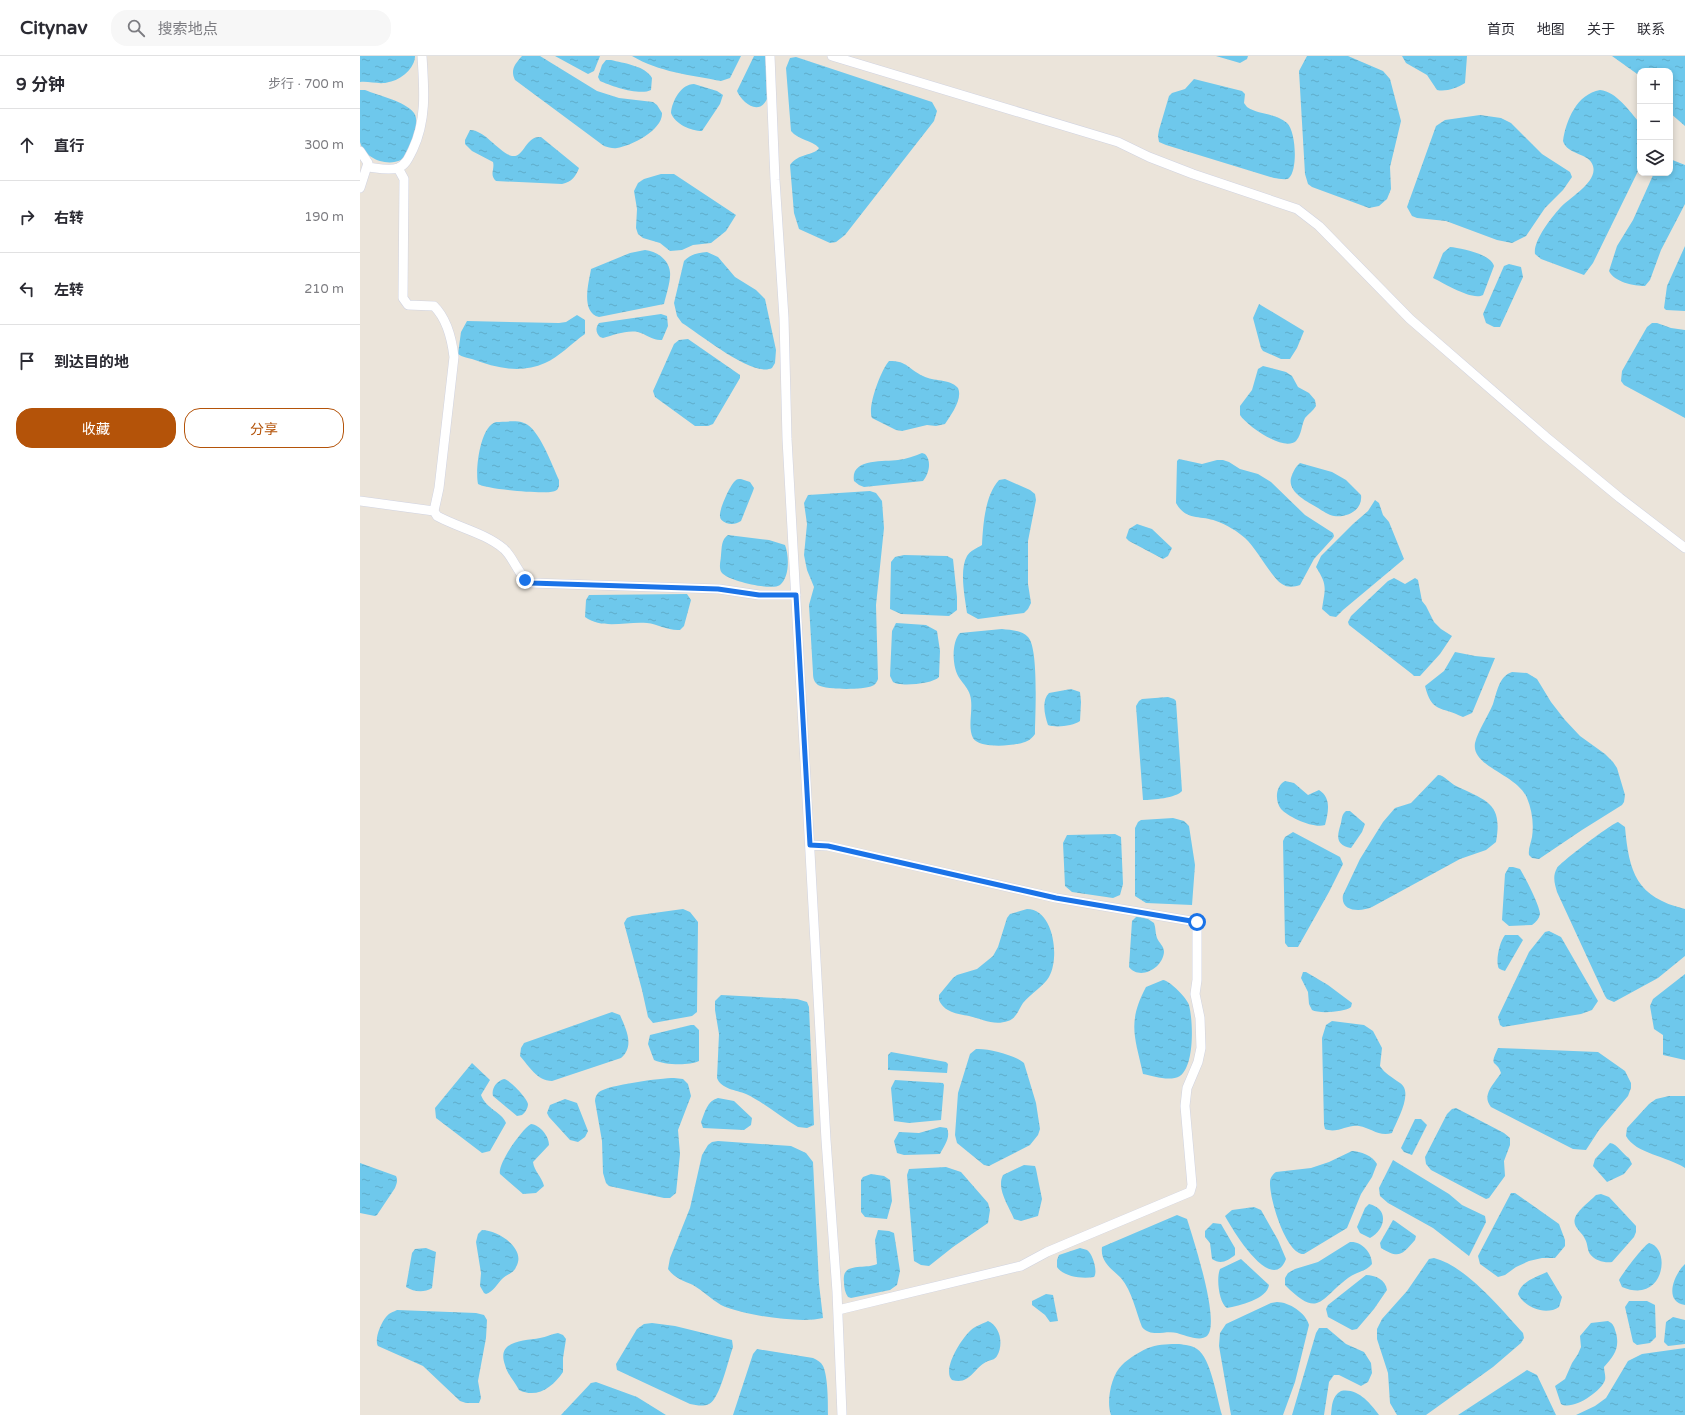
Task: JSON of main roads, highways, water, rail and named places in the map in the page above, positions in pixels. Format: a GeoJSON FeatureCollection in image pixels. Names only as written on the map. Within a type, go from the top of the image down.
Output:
{"type":"FeatureCollection","features":[{"type":"Feature","properties":{"kind":"water"},"geometry":{"type":"Polygon","coordinates":[[[360,56],[415,56],[413,65],[406,73],[394,81],[382,83],[360,82],[360,56]]]}},
{"type":"Feature","properties":{"kind":"water"},"geometry":{"type":"Polygon","coordinates":[[[522,56],[540,56],[597,91],[619,98],[653,102],[662,113],[661,119],[652,131],[638,141],[617,148],[604,146],[515,80],[513,70],[522,56]]]}},
{"type":"Feature","properties":{"kind":"water"},"geometry":{"type":"Polygon","coordinates":[[[555,56],[600,56],[594,71],[588,74],[555,56]]]}},
{"type":"Feature","properties":{"kind":"water"},"geometry":{"type":"Polygon","coordinates":[[[632,56],[741,56],[730,78],[721,81],[686,75],[653,66],[632,56]]]}},
{"type":"Feature","properties":{"kind":"water"},"geometry":{"type":"Polygon","coordinates":[[[754,56],[766,56],[767,99],[760,107],[751,106],[743,100],[737,91],[754,56]]]}},
{"type":"Feature","properties":{"kind":"water"},"geometry":{"type":"Polygon","coordinates":[[[1216,56],[1248,56],[1247,59],[1240,63],[1216,56]]]}},
{"type":"Feature","properties":{"kind":"water"},"geometry":{"type":"Polygon","coordinates":[[[1307,56],[1348,56],[1383,71],[1390,79],[1401,121],[1390,167],[1391,189],[1387,199],[1379,206],[1369,208],[1312,187],[1308,184],[1305,174],[1299,71],[1307,56]]]}},
{"type":"Feature","properties":{"kind":"water"},"geometry":{"type":"Polygon","coordinates":[[[1402,56],[1467,56],[1465,83],[1451,89],[1437,90],[1427,75],[1406,63],[1402,56]]]}},
{"type":"Feature","properties":{"kind":"water"},"geometry":{"type":"Polygon","coordinates":[[[1612,56],[1685,56],[1685,126],[1673,116],[1673,68],[1637,68],[1637,74],[1612,56]]]}},
{"type":"Feature","properties":{"kind":"water"},"geometry":{"type":"Polygon","coordinates":[[[796,57],[932,102],[937,111],[934,121],[845,235],[836,242],[830,243],[799,229],[794,213],[790,165],[797,158],[817,151],[819,148],[791,131],[786,68],[790,58],[796,57]]]}},
{"type":"Feature","properties":{"kind":"water"},"geometry":{"type":"Polygon","coordinates":[[[606,60],[628,64],[645,71],[652,78],[651,90],[646,92],[633,91],[618,88],[600,81],[598,77],[602,65],[606,60]]]}},
{"type":"Feature","properties":{"kind":"water"},"geometry":{"type":"Polygon","coordinates":[[[1194,79],[1242,91],[1245,94],[1244,103],[1247,107],[1252,110],[1278,117],[1287,123],[1290,127],[1295,150],[1294,167],[1289,178],[1274,178],[1159,142],[1159,130],[1169,96],[1172,93],[1185,89],[1194,79]]]}},
{"type":"Feature","properties":{"kind":"water"},"geometry":{"type":"Polygon","coordinates":[[[694,84],[717,91],[723,95],[720,104],[702,131],[693,130],[680,124],[671,113],[673,103],[681,90],[694,84]]]}},
{"type":"Feature","properties":{"kind":"water"},"geometry":{"type":"Polygon","coordinates":[[[360,90],[365,90],[398,102],[405,105],[414,113],[416,123],[414,138],[408,152],[401,160],[395,162],[382,162],[371,157],[362,148],[360,142],[360,90]]]}},
{"type":"Feature","properties":{"kind":"water"},"geometry":{"type":"Polygon","coordinates":[[[1600,90],[1612,94],[1637,120],[1637,173],[1593,263],[1584,275],[1541,259],[1535,254],[1535,249],[1543,230],[1552,218],[1564,204],[1587,184],[1591,178],[1593,166],[1591,162],[1565,146],[1563,141],[1567,125],[1574,109],[1579,102],[1592,92],[1600,90]]]}},
{"type":"Feature","properties":{"kind":"water"},"geometry":{"type":"Polygon","coordinates":[[[1480,115],[1501,118],[1511,123],[1542,154],[1570,172],[1572,177],[1563,190],[1545,208],[1526,236],[1512,243],[1497,240],[1446,221],[1417,218],[1412,216],[1407,207],[1436,126],[1445,120],[1480,115]]]}},
{"type":"Feature","properties":{"kind":"water"},"geometry":{"type":"Polygon","coordinates":[[[470,130],[476,131],[486,137],[507,154],[512,156],[519,154],[532,139],[541,137],[579,168],[573,178],[562,184],[496,181],[493,176],[493,162],[472,151],[465,144],[465,140],[470,130]]]}},
{"type":"Feature","properties":{"kind":"water"},"geometry":{"type":"Polygon","coordinates":[[[1673,160],[1685,165],[1685,204],[1661,250],[1650,280],[1645,286],[1620,281],[1609,271],[1617,246],[1633,220],[1653,176],[1673,176],[1673,160]]]}},
{"type":"Feature","properties":{"kind":"water"},"geometry":{"type":"Polygon","coordinates":[[[661,174],[674,174],[736,215],[726,231],[711,243],[693,245],[682,250],[670,251],[660,243],[643,238],[638,234],[636,228],[637,209],[634,191],[638,183],[644,179],[661,174]]]}},
{"type":"Feature","properties":{"kind":"water"},"geometry":{"type":"Polygon","coordinates":[[[1685,246],[1685,311],[1666,310],[1664,308],[1667,286],[1685,246]]]}},
{"type":"Feature","properties":{"kind":"water"},"geometry":{"type":"Polygon","coordinates":[[[1450,247],[1475,252],[1492,262],[1494,266],[1483,295],[1472,296],[1465,294],[1433,278],[1443,253],[1450,247]]]}},
{"type":"Feature","properties":{"kind":"water"},"geometry":{"type":"Polygon","coordinates":[[[645,250],[654,252],[662,257],[669,268],[670,280],[664,304],[599,317],[593,314],[589,309],[587,296],[591,269],[630,253],[645,250]]]}},
{"type":"Feature","properties":{"kind":"water"},"geometry":{"type":"Polygon","coordinates":[[[707,252],[718,257],[735,277],[756,290],[765,299],[776,350],[775,363],[772,368],[763,369],[752,367],[740,361],[713,345],[682,323],[677,316],[674,303],[684,261],[695,254],[707,252]]]}},
{"type":"Feature","properties":{"kind":"water"},"geometry":{"type":"Polygon","coordinates":[[[1509,264],[1521,267],[1523,277],[1500,327],[1494,327],[1486,323],[1483,314],[1504,266],[1509,264]]]}},
{"type":"Feature","properties":{"kind":"water"},"geometry":{"type":"Polygon","coordinates":[[[1259,304],[1304,331],[1297,348],[1290,359],[1281,359],[1263,351],[1261,348],[1253,318],[1259,304]]]}},
{"type":"Feature","properties":{"kind":"water"},"geometry":{"type":"Polygon","coordinates":[[[661,314],[667,316],[668,326],[662,340],[638,332],[620,333],[603,338],[600,337],[597,332],[599,323],[661,314]]]}},
{"type":"Feature","properties":{"kind":"water"},"geometry":{"type":"Polygon","coordinates":[[[577,315],[585,320],[585,334],[555,357],[536,366],[518,369],[499,367],[458,354],[461,332],[467,321],[559,323],[566,322],[577,315]]]}},
{"type":"Feature","properties":{"kind":"water"},"geometry":{"type":"Polygon","coordinates":[[[1652,323],[1685,330],[1685,418],[1624,385],[1621,381],[1622,371],[1647,327],[1652,323]]]}},
{"type":"Feature","properties":{"kind":"water"},"geometry":{"type":"Polygon","coordinates":[[[688,339],[740,375],[740,378],[713,424],[708,426],[695,426],[655,397],[653,391],[674,344],[679,340],[688,339]]]}},
{"type":"Feature","properties":{"kind":"water"},"geometry":{"type":"Polygon","coordinates":[[[889,361],[900,362],[927,378],[946,381],[958,388],[958,402],[945,424],[936,426],[927,425],[902,431],[896,430],[872,418],[871,406],[873,398],[882,372],[889,361]]]}},
{"type":"Feature","properties":{"kind":"water"},"geometry":{"type":"Polygon","coordinates":[[[1263,366],[1286,372],[1292,376],[1298,387],[1309,393],[1315,400],[1316,406],[1305,418],[1296,441],[1283,443],[1275,441],[1258,431],[1240,415],[1240,406],[1252,390],[1258,369],[1263,366]]]}},
{"type":"Feature","properties":{"kind":"water"},"geometry":{"type":"Polygon","coordinates":[[[514,421],[530,426],[540,439],[559,480],[557,490],[550,492],[516,491],[492,488],[478,484],[477,469],[482,440],[486,431],[496,422],[514,421]]]}},
{"type":"Feature","properties":{"kind":"water"},"geometry":{"type":"Polygon","coordinates":[[[922,453],[927,457],[929,464],[927,475],[923,481],[864,487],[854,481],[854,474],[857,468],[862,465],[877,461],[901,460],[922,453]]]}},
{"type":"Feature","properties":{"kind":"water"},"geometry":{"type":"Polygon","coordinates":[[[1179,459],[1202,464],[1223,460],[1240,469],[1258,474],[1271,482],[1305,515],[1333,533],[1333,538],[1314,559],[1300,585],[1289,587],[1282,584],[1250,543],[1224,524],[1210,519],[1189,515],[1180,509],[1176,503],[1177,461],[1179,459]]]}},
{"type":"Feature","properties":{"kind":"water"},"geometry":{"type":"Polygon","coordinates":[[[1300,463],[1332,472],[1346,480],[1361,495],[1361,500],[1357,509],[1344,516],[1332,515],[1326,513],[1298,495],[1291,486],[1291,481],[1294,470],[1300,463]]]}},
{"type":"Feature","properties":{"kind":"water"},"geometry":{"type":"Polygon","coordinates":[[[737,479],[750,482],[754,488],[753,491],[741,521],[734,524],[726,523],[720,517],[723,503],[733,483],[737,479]]]}},
{"type":"Feature","properties":{"kind":"water"},"geometry":{"type":"Polygon","coordinates":[[[1005,479],[1030,490],[1035,494],[1036,500],[1028,541],[1028,584],[1031,603],[1024,613],[978,619],[967,613],[963,584],[963,569],[967,556],[982,545],[983,529],[988,502],[994,486],[999,480],[1005,479]]]}},
{"type":"Feature","properties":{"kind":"water"},"geometry":{"type":"Polygon","coordinates":[[[870,491],[876,493],[882,501],[884,528],[876,605],[878,679],[873,686],[861,688],[836,689],[822,687],[817,684],[813,677],[809,605],[814,587],[807,570],[804,555],[807,524],[804,503],[808,495],[870,491]]]}},
{"type":"Feature","properties":{"kind":"water"},"geometry":{"type":"Polygon","coordinates":[[[1375,500],[1379,503],[1383,515],[1389,522],[1404,559],[1336,617],[1330,616],[1322,609],[1325,587],[1316,567],[1321,556],[1368,511],[1375,500]]]}},
{"type":"Feature","properties":{"kind":"water"},"geometry":{"type":"Polygon","coordinates":[[[1137,524],[1152,529],[1172,548],[1168,556],[1163,559],[1126,538],[1129,529],[1137,524]]]}},
{"type":"Feature","properties":{"kind":"water"},"geometry":{"type":"Polygon","coordinates":[[[728,535],[769,540],[785,545],[788,566],[786,577],[780,585],[775,587],[760,586],[741,582],[722,573],[720,566],[722,546],[724,539],[728,535]]]}},
{"type":"Feature","properties":{"kind":"water"},"geometry":{"type":"Polygon","coordinates":[[[904,555],[947,556],[953,559],[957,610],[949,616],[901,614],[890,609],[891,562],[895,557],[904,555]]]}},
{"type":"Feature","properties":{"kind":"water"},"geometry":{"type":"Polygon","coordinates":[[[1394,578],[1405,584],[1415,578],[1418,580],[1422,601],[1434,622],[1441,629],[1452,636],[1440,654],[1420,676],[1414,676],[1349,625],[1348,622],[1351,616],[1388,581],[1394,578]]]}},
{"type":"Feature","properties":{"kind":"water"},"geometry":{"type":"Polygon","coordinates":[[[687,594],[691,600],[684,626],[680,630],[647,623],[599,623],[585,617],[586,600],[589,595],[687,594]]]}},
{"type":"Feature","properties":{"kind":"water"},"geometry":{"type":"Polygon","coordinates":[[[896,623],[926,625],[937,631],[940,651],[939,677],[930,681],[916,684],[896,684],[893,682],[890,676],[892,631],[896,623]]]}},
{"type":"Feature","properties":{"kind":"water"},"geometry":{"type":"Polygon","coordinates":[[[1002,629],[1023,633],[1028,637],[1031,644],[1034,654],[1035,668],[1035,734],[1030,740],[1025,742],[998,746],[982,744],[973,738],[971,734],[970,695],[967,688],[957,675],[954,662],[954,649],[957,637],[960,633],[1002,629]]]}},
{"type":"Feature","properties":{"kind":"water"},"geometry":{"type":"Polygon","coordinates":[[[1455,652],[1495,658],[1472,713],[1463,717],[1438,708],[1434,705],[1425,686],[1444,671],[1455,652]]]}},
{"type":"Feature","properties":{"kind":"water"},"geometry":{"type":"Polygon","coordinates":[[[1512,672],[1527,673],[1537,679],[1551,702],[1565,720],[1580,736],[1605,754],[1613,762],[1617,768],[1625,795],[1622,805],[1539,859],[1532,858],[1529,855],[1533,832],[1533,822],[1527,798],[1522,790],[1514,783],[1487,765],[1476,751],[1476,738],[1493,704],[1499,685],[1504,677],[1512,672]]]}},
{"type":"Feature","properties":{"kind":"water"},"geometry":{"type":"Polygon","coordinates":[[[1071,689],[1080,692],[1080,721],[1064,726],[1048,725],[1044,709],[1047,696],[1049,693],[1071,689]]]}},
{"type":"Feature","properties":{"kind":"water"},"geometry":{"type":"Polygon","coordinates":[[[1168,697],[1176,701],[1182,791],[1170,797],[1143,800],[1136,706],[1142,699],[1168,697]]]}},
{"type":"Feature","properties":{"kind":"water"},"geometry":{"type":"Polygon","coordinates":[[[1438,775],[1484,800],[1490,805],[1495,811],[1497,819],[1498,829],[1496,842],[1486,850],[1460,859],[1372,907],[1362,910],[1348,908],[1343,901],[1343,895],[1360,859],[1383,822],[1395,808],[1411,803],[1438,775]]]}},
{"type":"Feature","properties":{"kind":"water"},"geometry":{"type":"Polygon","coordinates":[[[1285,781],[1294,783],[1308,795],[1319,790],[1323,793],[1326,797],[1328,806],[1325,825],[1320,826],[1302,822],[1281,809],[1277,794],[1279,786],[1285,781]]]}},
{"type":"Feature","properties":{"kind":"water"},"geometry":{"type":"Polygon","coordinates":[[[1346,811],[1350,811],[1365,824],[1362,832],[1351,848],[1342,845],[1338,839],[1342,816],[1346,811]]]}},
{"type":"Feature","properties":{"kind":"water"},"geometry":{"type":"Polygon","coordinates":[[[1173,818],[1184,821],[1189,826],[1195,865],[1192,905],[1146,903],[1135,896],[1135,828],[1141,820],[1173,818]]]}},
{"type":"Feature","properties":{"kind":"water"},"geometry":{"type":"Polygon","coordinates":[[[1618,822],[1625,827],[1629,857],[1638,880],[1646,890],[1656,897],[1669,904],[1685,909],[1685,956],[1658,978],[1614,1002],[1607,999],[1605,996],[1557,892],[1554,877],[1555,871],[1560,864],[1618,822]]]}},
{"type":"Feature","properties":{"kind":"water"},"geometry":{"type":"Polygon","coordinates":[[[1293,832],[1340,857],[1343,864],[1298,947],[1288,947],[1285,943],[1283,841],[1285,837],[1293,832]]]}},
{"type":"Feature","properties":{"kind":"water"},"geometry":{"type":"Polygon","coordinates":[[[1115,834],[1121,837],[1123,884],[1120,895],[1113,898],[1072,892],[1065,886],[1063,843],[1067,835],[1115,834]]]}},
{"type":"Feature","properties":{"kind":"water"},"geometry":{"type":"Polygon","coordinates":[[[1509,867],[1520,869],[1538,905],[1540,916],[1532,925],[1509,926],[1502,920],[1505,874],[1509,867]]]}},
{"type":"Feature","properties":{"kind":"water"},"geometry":{"type":"Polygon","coordinates":[[[683,909],[690,912],[698,922],[697,1012],[692,1016],[653,1023],[648,1017],[624,923],[627,918],[632,916],[683,909]]]}},
{"type":"Feature","properties":{"kind":"water"},"geometry":{"type":"Polygon","coordinates":[[[1027,909],[1036,911],[1043,917],[1049,926],[1052,936],[1054,958],[1052,969],[1047,980],[1023,1003],[1017,1014],[1008,1021],[998,1023],[988,1022],[956,1013],[944,1007],[939,1000],[939,995],[953,978],[957,975],[977,969],[993,956],[998,947],[1007,918],[1010,914],[1027,909]]]}},
{"type":"Feature","properties":{"kind":"water"},"geometry":{"type":"Polygon","coordinates":[[[1137,916],[1148,919],[1154,923],[1157,938],[1164,950],[1163,958],[1160,963],[1145,973],[1139,973],[1129,967],[1132,921],[1137,916]]]}},
{"type":"Feature","properties":{"kind":"water"},"geometry":{"type":"Polygon","coordinates":[[[1549,931],[1561,937],[1598,1001],[1592,1010],[1581,1014],[1503,1027],[1500,1025],[1498,1017],[1529,952],[1545,932],[1549,931]]]}},
{"type":"Feature","properties":{"kind":"water"},"geometry":{"type":"Polygon","coordinates":[[[1505,935],[1518,935],[1523,940],[1505,971],[1499,968],[1498,954],[1500,945],[1505,935]]]}},
{"type":"Feature","properties":{"kind":"water"},"geometry":{"type":"Polygon","coordinates":[[[1303,972],[1306,972],[1328,985],[1352,1003],[1351,1007],[1332,1012],[1312,1010],[1309,1004],[1308,992],[1301,978],[1303,972]]]}},
{"type":"Feature","properties":{"kind":"water"},"geometry":{"type":"Polygon","coordinates":[[[1685,974],[1685,1060],[1663,1055],[1663,1035],[1654,1029],[1650,1006],[1653,999],[1685,974]]]}},
{"type":"Feature","properties":{"kind":"water"},"geometry":{"type":"Polygon","coordinates":[[[1163,980],[1182,994],[1188,1002],[1190,1012],[1192,1042],[1190,1053],[1185,1070],[1176,1078],[1162,1078],[1143,1074],[1135,1040],[1134,1030],[1136,1011],[1146,987],[1163,980]]]}},
{"type":"Feature","properties":{"kind":"water"},"geometry":{"type":"Polygon","coordinates":[[[721,995],[797,999],[807,1002],[809,1007],[814,1125],[807,1128],[798,1127],[746,1094],[729,1089],[719,1082],[717,1078],[719,1034],[715,1001],[721,995]]]}},
{"type":"Feature","properties":{"kind":"water"},"geometry":{"type":"Polygon","coordinates":[[[612,1012],[620,1015],[628,1037],[628,1048],[621,1058],[552,1081],[538,1076],[520,1056],[521,1048],[524,1043],[612,1012]]]}},
{"type":"Feature","properties":{"kind":"water"},"geometry":{"type":"Polygon","coordinates":[[[1332,1021],[1364,1025],[1373,1031],[1382,1048],[1380,1066],[1386,1073],[1404,1087],[1405,1099],[1392,1133],[1383,1134],[1359,1126],[1351,1126],[1338,1130],[1325,1129],[1322,1038],[1326,1025],[1332,1021]]]}},
{"type":"Feature","properties":{"kind":"water"},"geometry":{"type":"Polygon","coordinates":[[[694,1025],[699,1030],[699,1061],[689,1064],[676,1064],[658,1062],[654,1060],[648,1044],[650,1035],[694,1025]]]}},
{"type":"Feature","properties":{"kind":"water"},"geometry":{"type":"Polygon","coordinates":[[[1498,1048],[1598,1052],[1625,1071],[1631,1083],[1631,1088],[1628,1096],[1599,1130],[1586,1150],[1573,1149],[1491,1107],[1488,1103],[1488,1094],[1492,1085],[1501,1073],[1494,1063],[1498,1048]]]}},
{"type":"Feature","properties":{"kind":"water"},"geometry":{"type":"Polygon","coordinates":[[[976,1049],[1001,1053],[1014,1057],[1024,1063],[1036,1103],[1040,1129],[1038,1135],[1030,1145],[989,1166],[984,1165],[957,1143],[955,1135],[958,1093],[970,1054],[976,1049]]]}},
{"type":"Feature","properties":{"kind":"water"},"geometry":{"type":"Polygon","coordinates":[[[891,1052],[946,1062],[948,1064],[947,1073],[888,1070],[888,1055],[891,1052]]]}},
{"type":"Feature","properties":{"kind":"water"},"geometry":{"type":"Polygon","coordinates":[[[472,1063],[490,1080],[481,1095],[483,1100],[504,1119],[506,1123],[490,1151],[482,1153],[436,1118],[435,1108],[472,1063]]]}},
{"type":"Feature","properties":{"kind":"water"},"geometry":{"type":"Polygon","coordinates":[[[674,1078],[683,1079],[688,1084],[691,1096],[678,1130],[680,1154],[676,1193],[670,1198],[664,1198],[609,1186],[606,1183],[603,1173],[602,1141],[595,1101],[596,1095],[604,1089],[623,1084],[674,1078]]]}},
{"type":"Feature","properties":{"kind":"water"},"geometry":{"type":"Polygon","coordinates":[[[504,1079],[514,1086],[527,1101],[527,1107],[522,1115],[517,1116],[493,1096],[495,1085],[504,1079]]]}},
{"type":"Feature","properties":{"kind":"water"},"geometry":{"type":"Polygon","coordinates":[[[895,1080],[943,1083],[941,1120],[909,1123],[894,1121],[891,1088],[895,1080]]]}},
{"type":"Feature","properties":{"kind":"water"},"geometry":{"type":"Polygon","coordinates":[[[1669,1096],[1685,1096],[1685,1168],[1644,1151],[1631,1142],[1626,1136],[1627,1128],[1649,1104],[1656,1099],[1669,1096]]]}},
{"type":"Feature","properties":{"kind":"water"},"geometry":{"type":"Polygon","coordinates":[[[718,1098],[734,1101],[752,1118],[751,1125],[744,1130],[703,1128],[701,1122],[707,1107],[714,1099],[718,1098]]]}},
{"type":"Feature","properties":{"kind":"water"},"geometry":{"type":"Polygon","coordinates":[[[565,1099],[577,1103],[588,1131],[585,1137],[578,1142],[570,1140],[547,1113],[550,1105],[565,1099]]]}},
{"type":"Feature","properties":{"kind":"water"},"geometry":{"type":"Polygon","coordinates":[[[1456,1108],[1504,1133],[1510,1138],[1510,1145],[1504,1161],[1505,1176],[1489,1198],[1486,1199],[1431,1170],[1426,1164],[1425,1157],[1447,1114],[1452,1109],[1456,1108]]]}},
{"type":"Feature","properties":{"kind":"water"},"geometry":{"type":"Polygon","coordinates":[[[1415,1119],[1421,1119],[1427,1125],[1412,1155],[1404,1152],[1401,1148],[1415,1119]]]}},
{"type":"Feature","properties":{"kind":"water"},"geometry":{"type":"Polygon","coordinates":[[[531,1124],[538,1126],[547,1138],[549,1145],[533,1162],[544,1186],[536,1193],[523,1194],[500,1174],[500,1169],[511,1147],[531,1124]]]}},
{"type":"Feature","properties":{"kind":"water"},"geometry":{"type":"Polygon","coordinates":[[[940,1127],[947,1128],[948,1135],[940,1154],[904,1155],[897,1153],[894,1141],[899,1132],[919,1133],[940,1127]]]}},
{"type":"Feature","properties":{"kind":"water"},"geometry":{"type":"Polygon","coordinates":[[[718,1141],[791,1146],[806,1153],[813,1162],[819,1284],[823,1318],[800,1320],[771,1318],[730,1309],[721,1305],[693,1285],[676,1277],[668,1269],[670,1258],[690,1208],[702,1155],[708,1145],[712,1142],[718,1141]]]}},
{"type":"Feature","properties":{"kind":"water"},"geometry":{"type":"Polygon","coordinates":[[[1610,1143],[1618,1147],[1629,1158],[1632,1164],[1624,1174],[1607,1182],[1593,1166],[1595,1159],[1610,1143]]]}},
{"type":"Feature","properties":{"kind":"water"},"geometry":{"type":"Polygon","coordinates":[[[1352,1151],[1366,1154],[1377,1164],[1372,1177],[1361,1194],[1347,1228],[1304,1254],[1297,1252],[1285,1236],[1280,1224],[1272,1200],[1270,1189],[1271,1178],[1276,1172],[1311,1168],[1329,1162],[1352,1151]]]}},
{"type":"Feature","properties":{"kind":"water"},"geometry":{"type":"Polygon","coordinates":[[[1393,1160],[1449,1194],[1462,1205],[1485,1216],[1486,1222],[1469,1256],[1433,1228],[1388,1203],[1380,1196],[1379,1188],[1393,1160]]]}},
{"type":"Feature","properties":{"kind":"water"},"geometry":{"type":"Polygon","coordinates":[[[360,1163],[397,1177],[395,1188],[375,1216],[360,1213],[360,1163]]]}},
{"type":"Feature","properties":{"kind":"water"},"geometry":{"type":"Polygon","coordinates":[[[1024,1165],[1035,1166],[1042,1199],[1038,1216],[1021,1221],[1014,1219],[1002,1192],[1001,1180],[1003,1175],[1024,1165]]]}},
{"type":"Feature","properties":{"kind":"water"},"geometry":{"type":"Polygon","coordinates":[[[946,1167],[961,1172],[988,1203],[990,1210],[988,1223],[953,1247],[929,1266],[921,1265],[914,1261],[907,1175],[909,1169],[946,1167]]]}},
{"type":"Feature","properties":{"kind":"water"},"geometry":{"type":"Polygon","coordinates":[[[871,1174],[884,1176],[890,1180],[892,1201],[887,1219],[865,1217],[861,1212],[861,1180],[863,1177],[871,1174]]]}},
{"type":"Feature","properties":{"kind":"water"},"geometry":{"type":"Polygon","coordinates":[[[1511,1193],[1515,1193],[1559,1224],[1565,1240],[1565,1246],[1555,1258],[1542,1258],[1529,1261],[1516,1267],[1505,1275],[1498,1277],[1480,1264],[1478,1256],[1511,1193]]]}},
{"type":"Feature","properties":{"kind":"water"},"geometry":{"type":"Polygon","coordinates":[[[1601,1194],[1609,1197],[1636,1226],[1634,1237],[1612,1262],[1600,1261],[1592,1256],[1589,1252],[1584,1236],[1574,1221],[1578,1212],[1584,1206],[1596,1195],[1601,1194]]]}},
{"type":"Feature","properties":{"kind":"water"},"geometry":{"type":"Polygon","coordinates":[[[1369,1204],[1380,1210],[1383,1220],[1379,1230],[1370,1238],[1360,1233],[1357,1227],[1365,1208],[1369,1204]]]}},
{"type":"Feature","properties":{"kind":"water"},"geometry":{"type":"Polygon","coordinates":[[[1254,1207],[1261,1210],[1278,1240],[1286,1259],[1280,1268],[1272,1270],[1262,1265],[1244,1245],[1225,1216],[1232,1210],[1254,1207]]]}},
{"type":"Feature","properties":{"kind":"water"},"geometry":{"type":"Polygon","coordinates":[[[1177,1215],[1187,1219],[1195,1243],[1208,1298],[1211,1315],[1210,1328],[1207,1336],[1204,1338],[1192,1338],[1172,1332],[1154,1333],[1142,1327],[1131,1295],[1125,1283],[1107,1265],[1103,1257],[1102,1247],[1177,1215]]]}},
{"type":"Feature","properties":{"kind":"water"},"geometry":{"type":"Polygon","coordinates":[[[1393,1220],[1416,1236],[1411,1245],[1400,1254],[1392,1254],[1381,1248],[1380,1243],[1393,1220]]]}},
{"type":"Feature","properties":{"kind":"water"},"geometry":{"type":"Polygon","coordinates":[[[1213,1223],[1221,1224],[1235,1248],[1235,1255],[1224,1262],[1218,1262],[1212,1259],[1210,1243],[1205,1237],[1205,1231],[1213,1223]]]}},
{"type":"Feature","properties":{"kind":"water"},"geometry":{"type":"Polygon","coordinates":[[[482,1230],[496,1233],[503,1237],[514,1247],[518,1254],[518,1260],[514,1271],[500,1281],[493,1290],[486,1294],[480,1286],[481,1273],[476,1242],[478,1234],[482,1230]]]}},
{"type":"Feature","properties":{"kind":"water"},"geometry":{"type":"Polygon","coordinates":[[[878,1230],[894,1233],[900,1271],[897,1285],[890,1290],[851,1298],[848,1297],[845,1292],[844,1284],[844,1275],[846,1271],[855,1267],[872,1266],[877,1264],[875,1240],[878,1230]]]}},
{"type":"Feature","properties":{"kind":"water"},"geometry":{"type":"Polygon","coordinates":[[[1350,1242],[1358,1243],[1365,1248],[1370,1255],[1372,1264],[1348,1278],[1324,1299],[1312,1304],[1296,1295],[1285,1285],[1285,1278],[1288,1273],[1295,1269],[1318,1262],[1350,1242]]]}},
{"type":"Feature","properties":{"kind":"water"},"geometry":{"type":"Polygon","coordinates":[[[1649,1243],[1656,1247],[1660,1255],[1662,1264],[1660,1274],[1655,1282],[1647,1288],[1636,1290],[1622,1287],[1619,1280],[1628,1266],[1649,1243]]]}},
{"type":"Feature","properties":{"kind":"water"},"geometry":{"type":"Polygon","coordinates":[[[426,1248],[436,1252],[432,1288],[422,1291],[412,1290],[406,1287],[412,1253],[415,1249],[426,1248]]]}},
{"type":"Feature","properties":{"kind":"water"},"geometry":{"type":"Polygon","coordinates":[[[1080,1248],[1087,1250],[1093,1259],[1095,1267],[1094,1277],[1084,1278],[1069,1275],[1057,1267],[1059,1255],[1080,1248]]]}},
{"type":"Feature","properties":{"kind":"water"},"geometry":{"type":"Polygon","coordinates":[[[1434,1258],[1458,1270],[1470,1279],[1504,1312],[1523,1333],[1524,1338],[1521,1343],[1493,1367],[1426,1415],[1397,1415],[1390,1403],[1388,1373],[1377,1339],[1377,1329],[1382,1319],[1407,1291],[1429,1259],[1434,1258]]]}},
{"type":"Feature","properties":{"kind":"water"},"geometry":{"type":"Polygon","coordinates":[[[1241,1259],[1269,1285],[1267,1290],[1258,1298],[1245,1304],[1227,1308],[1220,1296],[1218,1278],[1220,1269],[1241,1259]]]}},
{"type":"Feature","properties":{"kind":"water"},"geometry":{"type":"Polygon","coordinates":[[[1685,1264],[1685,1305],[1678,1303],[1674,1299],[1672,1293],[1677,1274],[1685,1264]]]}},
{"type":"Feature","properties":{"kind":"water"},"geometry":{"type":"Polygon","coordinates":[[[1547,1272],[1562,1297],[1559,1307],[1554,1310],[1542,1311],[1531,1307],[1521,1299],[1518,1294],[1522,1286],[1547,1272]]]}},
{"type":"Feature","properties":{"kind":"water"},"geometry":{"type":"Polygon","coordinates":[[[1366,1275],[1380,1279],[1385,1283],[1387,1290],[1374,1309],[1357,1329],[1352,1330],[1328,1317],[1326,1309],[1328,1305],[1366,1275]]]}},
{"type":"Feature","properties":{"kind":"water"},"geometry":{"type":"Polygon","coordinates":[[[1046,1294],[1053,1295],[1058,1321],[1050,1322],[1045,1315],[1032,1305],[1032,1301],[1046,1294]]]}},
{"type":"Feature","properties":{"kind":"water"},"geometry":{"type":"Polygon","coordinates":[[[1629,1301],[1647,1301],[1655,1305],[1656,1337],[1650,1343],[1637,1345],[1633,1342],[1625,1307],[1629,1301]]]}},
{"type":"Feature","properties":{"kind":"water"},"geometry":{"type":"Polygon","coordinates":[[[1282,1302],[1292,1306],[1301,1312],[1309,1325],[1295,1382],[1283,1415],[1231,1415],[1219,1346],[1220,1333],[1226,1324],[1271,1303],[1282,1302]]]}},
{"type":"Feature","properties":{"kind":"water"},"geometry":{"type":"Polygon","coordinates":[[[397,1310],[476,1313],[484,1315],[487,1320],[486,1338],[478,1381],[481,1398],[479,1403],[466,1403],[460,1401],[423,1366],[378,1346],[377,1335],[382,1323],[388,1314],[397,1310]]]}},
{"type":"Feature","properties":{"kind":"water"},"geometry":{"type":"Polygon","coordinates":[[[1673,1317],[1685,1320],[1685,1344],[1668,1346],[1664,1342],[1666,1322],[1673,1317]]]}},
{"type":"Feature","properties":{"kind":"water"},"geometry":{"type":"Polygon","coordinates":[[[988,1321],[992,1323],[1000,1336],[1000,1346],[997,1356],[982,1365],[971,1376],[963,1380],[952,1380],[949,1375],[949,1370],[953,1356],[957,1349],[965,1336],[971,1330],[988,1321]]]}},
{"type":"Feature","properties":{"kind":"water"},"geometry":{"type":"Polygon","coordinates":[[[1608,1321],[1612,1323],[1614,1327],[1617,1338],[1617,1347],[1611,1359],[1604,1367],[1605,1380],[1598,1390],[1579,1403],[1572,1405],[1561,1404],[1555,1386],[1565,1379],[1578,1354],[1581,1347],[1580,1336],[1591,1323],[1608,1321]]]}},
{"type":"Feature","properties":{"kind":"water"},"geometry":{"type":"Polygon","coordinates":[[[652,1323],[675,1326],[732,1340],[733,1347],[720,1387],[717,1395],[709,1404],[702,1406],[690,1404],[617,1370],[616,1364],[637,1329],[644,1324],[652,1323]]]}},
{"type":"Feature","properties":{"kind":"water"},"geometry":{"type":"Polygon","coordinates":[[[1319,1328],[1327,1328],[1346,1344],[1364,1352],[1371,1363],[1372,1373],[1368,1382],[1361,1386],[1339,1375],[1334,1375],[1329,1382],[1324,1415],[1292,1415],[1316,1333],[1319,1328]]]}},
{"type":"Feature","properties":{"kind":"water"},"geometry":{"type":"Polygon","coordinates":[[[558,1333],[563,1335],[566,1339],[563,1358],[563,1372],[549,1387],[544,1390],[532,1393],[519,1390],[506,1368],[503,1357],[504,1351],[513,1343],[542,1338],[558,1333]]]}},
{"type":"Feature","properties":{"kind":"water"},"geometry":{"type":"Polygon","coordinates":[[[1179,1344],[1193,1347],[1202,1354],[1213,1379],[1222,1415],[1111,1415],[1109,1403],[1110,1389],[1118,1369],[1136,1354],[1151,1347],[1179,1344]]]}},
{"type":"Feature","properties":{"kind":"water"},"geometry":{"type":"Polygon","coordinates":[[[1685,1348],[1685,1415],[1576,1415],[1595,1406],[1606,1398],[1628,1361],[1642,1354],[1685,1348]]]}},
{"type":"Feature","properties":{"kind":"water"},"geometry":{"type":"Polygon","coordinates":[[[757,1349],[813,1358],[820,1362],[825,1370],[826,1376],[828,1415],[733,1415],[753,1354],[757,1349]]]}},
{"type":"Feature","properties":{"kind":"water"},"geometry":{"type":"Polygon","coordinates":[[[1527,1370],[1537,1375],[1556,1415],[1458,1415],[1527,1370]]]}},
{"type":"Feature","properties":{"kind":"water"},"geometry":{"type":"Polygon","coordinates":[[[596,1382],[637,1397],[666,1415],[561,1415],[591,1383],[596,1382]]]}},
{"type":"Feature","properties":{"kind":"water"},"geometry":{"type":"Polygon","coordinates":[[[1341,1391],[1353,1392],[1363,1397],[1379,1415],[1331,1415],[1334,1398],[1341,1391]]]}}]}
